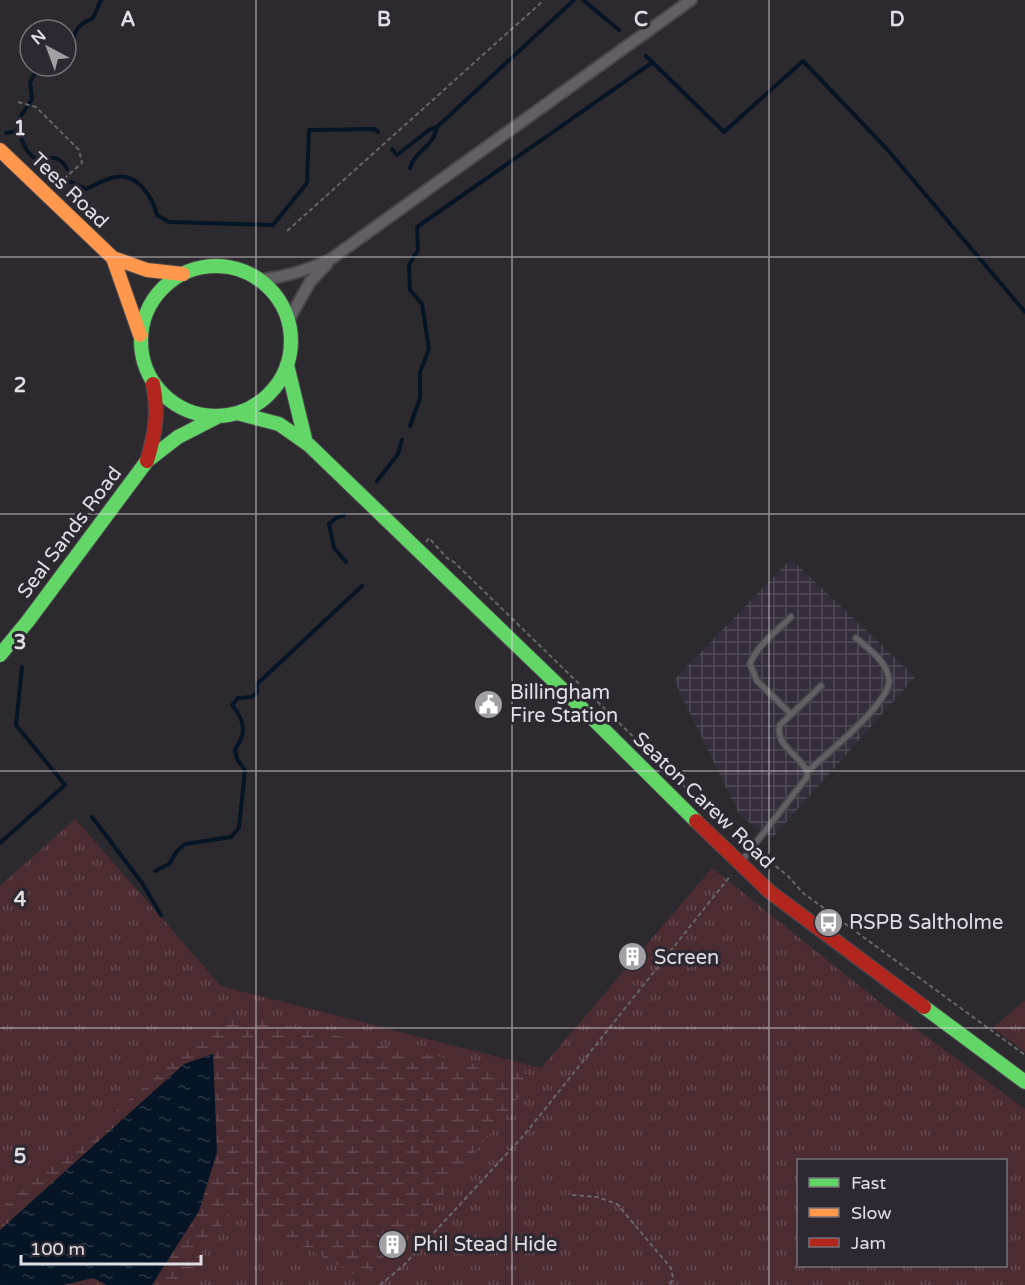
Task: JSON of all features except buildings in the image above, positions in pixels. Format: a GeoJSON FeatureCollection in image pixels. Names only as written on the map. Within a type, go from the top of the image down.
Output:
{"type":"FeatureCollection","features":[{"type":"Feature","properties":{"kind":"main road","name":"Tees Road"},"geometry":{"type":"LineString","coordinates":[[0,150],[113,258],[134,268],[166,274],[183,274]]}},
{"type":"Feature","properties":{"kind":"main road","name":"Tees Road"},"geometry":{"type":"LineString","coordinates":[[113,258],[141,338]]}},
{"type":"Feature","properties":{"kind":"main road"},"geometry":{"type":"LineString","coordinates":[[222,267],[247,273],[272,291],[282,305],[288,321],[291,343],[287,365],[279,381],[268,395],[254,406],[237,413],[219,416],[199,414],[180,407],[159,389],[151,378],[142,352],[141,338],[144,322],[158,294],[183,274],[195,269],[222,267]]}},
{"type":"Feature","properties":{"kind":"main road","name":"Seaton Carew Road"},"geometry":{"type":"LineString","coordinates":[[287,365],[305,439]]}},
{"type":"Feature","properties":{"kind":"main road","name":"Seal Sands Road"},"geometry":{"type":"LineString","coordinates":[[147,461],[157,419],[157,400],[151,378]]}},
{"type":"Feature","properties":{"kind":"main road","name":"Seaton Carew Road"},"geometry":{"type":"LineString","coordinates":[[237,413],[279,423],[305,439],[330,467],[596,722],[739,864],[778,898],[1025,1082]]}},
{"type":"Feature","properties":{"kind":"main road","name":"Seal Sands Road"},"geometry":{"type":"LineString","coordinates":[[0,655],[147,461],[178,437],[219,416]]}},
{"type":"Feature","properties":{"kind":"street"},"geometry":{"type":"LineString","coordinates":[[259,280],[286,277],[307,271],[331,259],[691,0]]}},
{"type":"Feature","properties":{"kind":"street"},"geometry":{"type":"LineString","coordinates":[[288,321],[310,282],[331,259]]}},
{"type":"Feature","properties":{"kind":"lane"},"geometry":{"type":"LineString","coordinates":[[791,617],[760,647],[750,664],[758,681],[791,714]]}},
{"type":"Feature","properties":{"kind":"lane"},"geometry":{"type":"LineString","coordinates":[[807,772],[869,715],[885,693],[889,680],[885,669],[875,654],[856,638]]}},
{"type":"Feature","properties":{"kind":"lane"},"geometry":{"type":"LineString","coordinates":[[739,864],[807,777],[805,766],[779,737],[778,731],[780,725],[821,686]]}},
{"type":"Feature","properties":{"kind":"path"},"geometry":{"type":"LineString","coordinates":[[287,231],[544,0]]}},
{"type":"Feature","properties":{"kind":"path"},"geometry":{"type":"LineString","coordinates":[[18,102],[36,107],[79,150],[82,163],[58,184],[49,197]]}},
{"type":"Feature","properties":{"kind":"path"},"geometry":{"type":"LineString","coordinates":[[417,552],[429,538],[689,791],[743,839]]}},
{"type":"Feature","properties":{"kind":"path"},"geometry":{"type":"LineString","coordinates":[[760,853],[788,876],[803,893],[1025,1055]]}},
{"type":"Feature","properties":{"kind":"path"},"geometry":{"type":"LineString","coordinates":[[381,1285],[404,1265],[525,1134],[739,864]]}},
{"type":"Feature","properties":{"kind":"path"},"geometry":{"type":"LineString","coordinates":[[572,1195],[597,1197],[617,1204],[671,1268],[673,1278],[670,1285]]}},
{"type":"Feature","properties":{"kind":"shaded area"},"geometry":{"type":"Polygon","coordinates":[[[791,559],[915,677],[772,838],[740,816],[674,680],[791,559]]]}},
{"type":"Feature","properties":{"kind":"green space"},"geometry":{"type":"Polygon","coordinates":[[[75,819],[221,986],[541,1068],[712,868],[882,1004],[1025,1109],[1025,1285],[0,1285],[0,886],[75,819]]]}},
{"type":"Feature","properties":{"kind":"green space"},"geometry":{"type":"Polygon","coordinates":[[[1025,1000],[1025,1052],[993,1028],[1025,1000]]]}},
{"type":"Feature","properties":{"kind":"green space"},"geometry":{"type":"Polygon","coordinates":[[[230,1014],[535,1076],[419,1225],[361,1278],[233,1208],[181,1285],[152,1285],[199,1211],[217,1152],[213,1055],[184,1064],[0,1230],[0,1209],[230,1014]]]}},
{"type":"Feature","properties":{"kind":"green space"},"geometry":{"type":"Polygon","coordinates":[[[93,1278],[107,1285],[63,1285],[93,1278]]]}},
{"type":"Feature","properties":{"kind":"water"},"geometry":{"type":"Polygon","coordinates":[[[213,1054],[217,1152],[199,1211],[152,1285],[107,1285],[93,1278],[63,1285],[0,1285],[0,1230],[184,1064],[213,1054]]]}},
{"type":"Feature","properties":{"kind":"waterway"},"geometry":{"type":"LineString","coordinates":[[78,28],[93,18],[101,0]]}},
{"type":"Feature","properties":{"kind":"waterway"},"geometry":{"type":"LineString","coordinates":[[437,127],[574,0]]}},
{"type":"Feature","properties":{"kind":"waterway"},"geometry":{"type":"LineString","coordinates":[[583,0],[619,30]]}},
{"type":"Feature","properties":{"kind":"waterway"},"geometry":{"type":"LineString","coordinates":[[646,56],[724,132],[803,61],[886,148],[1025,312]]}},
{"type":"Feature","properties":{"kind":"waterway"},"geometry":{"type":"LineString","coordinates":[[410,426],[420,398],[420,372],[429,349],[422,304],[410,290],[409,265],[418,250],[417,227],[653,62]]}},
{"type":"Feature","properties":{"kind":"waterway"},"geometry":{"type":"LineString","coordinates":[[18,131],[17,122],[32,99],[30,82],[32,78]]}},
{"type":"Feature","properties":{"kind":"waterway"},"geometry":{"type":"LineString","coordinates":[[392,149],[397,155],[429,130],[437,127],[432,140],[416,157],[410,168]]}},
{"type":"Feature","properties":{"kind":"waterway"},"geometry":{"type":"LineString","coordinates":[[71,182],[86,189],[112,178],[131,179],[148,194],[157,215],[169,222],[273,225],[307,183],[309,130],[375,129],[378,132]]}},
{"type":"Feature","properties":{"kind":"waterway"},"geometry":{"type":"LineString","coordinates":[[6,133],[18,131],[30,154],[38,160],[59,159],[67,169]]}},
{"type":"Feature","properties":{"kind":"waterway"},"geometry":{"type":"LineString","coordinates":[[377,481],[398,454],[402,440]]}},
{"type":"Feature","properties":{"kind":"waterway"},"geometry":{"type":"LineString","coordinates":[[344,515],[329,524],[334,548],[346,562]]}},
{"type":"Feature","properties":{"kind":"waterway"},"geometry":{"type":"LineString","coordinates":[[155,871],[169,864],[177,851],[185,844],[231,837],[239,828],[245,770],[237,759],[235,749],[241,738],[243,727],[240,716],[232,705],[238,698],[251,697],[257,693],[257,684],[362,586]]}},
{"type":"Feature","properties":{"kind":"waterway"},"geometry":{"type":"LineString","coordinates":[[0,843],[65,785],[16,725],[22,667]]}},
{"type":"Feature","properties":{"kind":"waterway"},"geometry":{"type":"LineString","coordinates":[[92,817],[142,883],[161,915]]}},
{"type":"Feature","properties":{"kind":"traffic: fast"},"geometry":{"type":"LineString","coordinates":[[216,266],[245,272],[269,288],[285,312],[291,341],[285,370],[269,394],[245,410],[216,416],[187,410],[163,394],[147,370],[141,341],[147,312],[163,288],[187,272],[216,266]]}},
{"type":"Feature","properties":{"kind":"traffic: fast"},"geometry":{"type":"LineString","coordinates":[[287,365],[305,439]]}},
{"type":"Feature","properties":{"kind":"traffic: fast"},"geometry":{"type":"LineString","coordinates":[[237,413],[279,424],[309,445],[696,821]]}},
{"type":"Feature","properties":{"kind":"traffic: fast"},"geometry":{"type":"LineString","coordinates":[[0,655],[147,461],[178,437],[217,417]]}},
{"type":"Feature","properties":{"kind":"traffic: fast"},"geometry":{"type":"LineString","coordinates":[[924,1007],[1025,1082]]}},
{"type":"Feature","properties":{"kind":"traffic: slow"},"geometry":{"type":"LineString","coordinates":[[0,150],[113,258],[147,270],[183,274]]}},
{"type":"Feature","properties":{"kind":"traffic: slow"},"geometry":{"type":"LineString","coordinates":[[113,258],[140,335]]}},
{"type":"Feature","properties":{"kind":"traffic: jam"},"geometry":{"type":"LineString","coordinates":[[147,461],[155,423],[156,404],[153,384]]}},
{"type":"Feature","properties":{"kind":"traffic: jam"},"geometry":{"type":"LineString","coordinates":[[696,821],[770,892],[924,1007]]}},
{"type":"Feature","properties":{"kind":"place","name":"Billingham Fire Station"},"geometry":{"type":"Point","coordinates":[489,704]}},
{"type":"Feature","properties":{"kind":"place","name":"RSPB Saltholme"},"geometry":{"type":"Point","coordinates":[828,922]}},
{"type":"Feature","properties":{"kind":"place","name":"Screen"},"geometry":{"type":"Point","coordinates":[633,957]}},
{"type":"Feature","properties":{"kind":"place","name":"Phil Stead Hide"},"geometry":{"type":"Point","coordinates":[392,1244]}}]}
